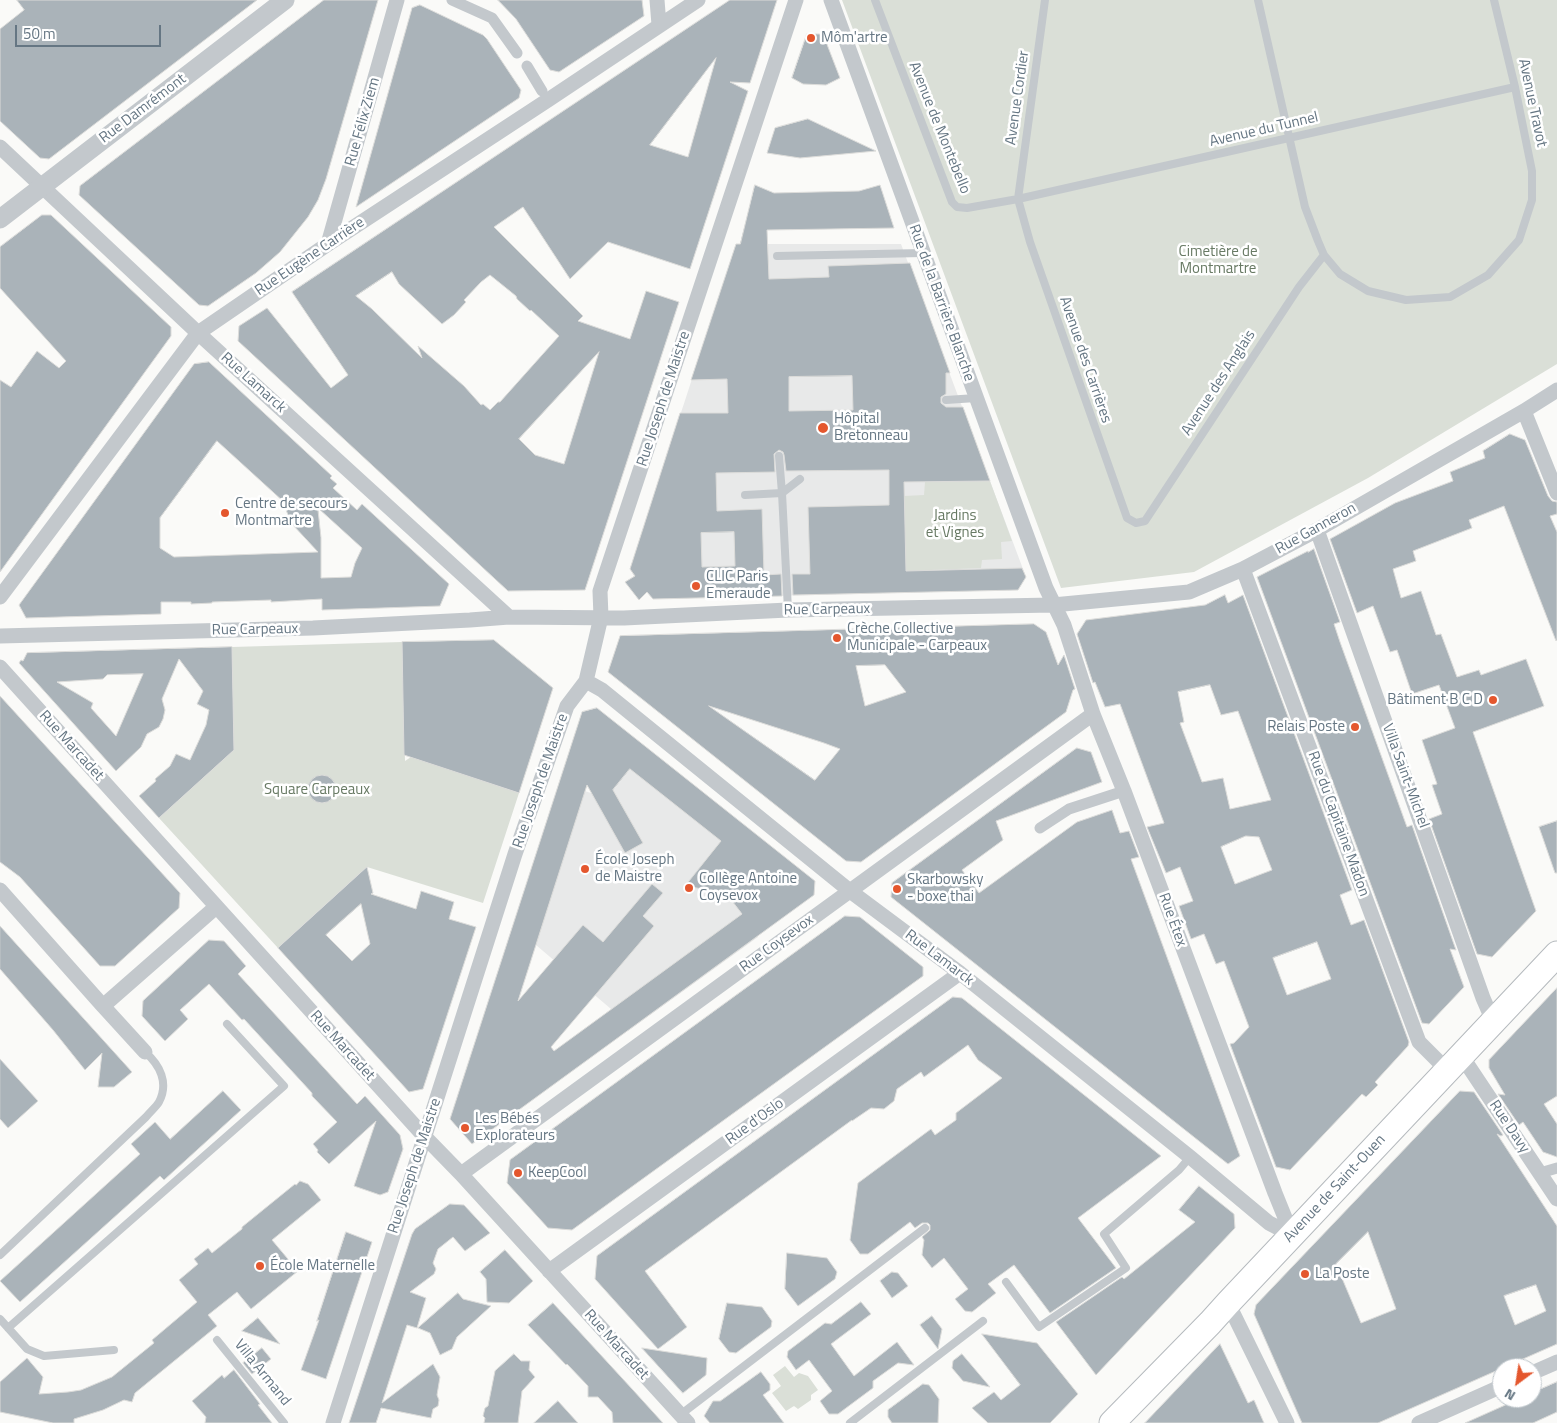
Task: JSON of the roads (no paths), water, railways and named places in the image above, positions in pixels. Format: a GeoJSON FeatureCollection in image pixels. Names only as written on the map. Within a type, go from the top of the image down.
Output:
{"type":"FeatureCollection","features":[{"type":"Feature","properties":{"kind":"main road","name":"Avenue de Saint-Ouen"},"geometry":{"type":"LineString","coordinates":[[1112,1423],[1210,1323],[1557,954]]}},
{"type":"Feature","properties":{"kind":"street","name":"Rue Damrémont"},"geometry":{"type":"LineString","coordinates":[[0,219],[286,0]]}},
{"type":"Feature","properties":{"kind":"street","name":"Rue Félix Ziem"},"geometry":{"type":"LineString","coordinates":[[328,244],[397,0]]}},
{"type":"Feature","properties":{"kind":"street"},"geometry":{"type":"LineString","coordinates":[[452,0],[492,18],[518,53]]}},
{"type":"Feature","properties":{"kind":"street"},"geometry":{"type":"LineString","coordinates":[[657,0],[659,25]]}},
{"type":"Feature","properties":{"kind":"street","name":"Rue Eugène Carrière"},"geometry":{"type":"LineString","coordinates":[[0,597],[198,333],[328,244],[698,0]]}},
{"type":"Feature","properties":{"kind":"street","name":"Rue Joseph de Maistre"},"geometry":{"type":"LineString","coordinates":[[333,1423],[516,854],[567,706],[586,682],[601,617],[600,591],[796,0]]}},
{"type":"Feature","properties":{"kind":"street","name":"Rue de la Barrière Blanche"},"geometry":{"type":"LineString","coordinates":[[831,0],[1053,605]]}},
{"type":"Feature","properties":{"kind":"street"},"geometry":{"type":"LineString","coordinates":[[527,66],[542,91]]}},
{"type":"Feature","properties":{"kind":"street","name":"Rue Lamarck"},"geometry":{"type":"LineString","coordinates":[[0,147],[198,333],[509,617]]}},
{"type":"Feature","properties":{"kind":"street","name":"Rue Ganneron"},"geometry":{"type":"LineString","coordinates":[[1053,605],[1189,592],[1243,569],[1317,530],[1524,411],[1557,390]]}},
{"type":"Feature","properties":{"kind":"street"},"geometry":{"type":"LineString","coordinates":[[1524,411],[1557,493]]}},
{"type":"Feature","properties":{"kind":"street","name":"Villa Saint-Michel"},"geometry":{"type":"LineString","coordinates":[[1317,530],[1483,998],[1493,1021]]}},
{"type":"Feature","properties":{"kind":"street","name":"Rue du Capitaine Madon"},"geometry":{"type":"LineString","coordinates":[[1243,569],[1419,1042],[1454,1063]]}},
{"type":"Feature","properties":{"kind":"street","name":"Rue Carpeaux"},"geometry":{"type":"LineString","coordinates":[[0,636],[313,628],[509,617],[624,618],[788,610],[1053,605]]}},
{"type":"Feature","properties":{"kind":"street","name":"Rue Étex"},"geometry":{"type":"LineString","coordinates":[[1053,605],[1064,625],[1093,714],[1124,790],[1274,1193],[1283,1210],[1292,1235]]}},
{"type":"Feature","properties":{"kind":"street","name":"Rue Marcadet"},"geometry":{"type":"LineString","coordinates":[[0,667],[424,1136],[461,1174],[684,1419]]}},
{"type":"Feature","properties":{"kind":"street","name":"Rue Lamarck"},"geometry":{"type":"LineString","coordinates":[[586,682],[602,690],[850,891],[960,973],[1190,1157],[1269,1223],[1292,1235]]}},
{"type":"Feature","properties":{"kind":"street","name":"Rue Coysevox"},"geometry":{"type":"LineString","coordinates":[[461,1174],[1093,714]]}},
{"type":"Feature","properties":{"kind":"street"},"geometry":{"type":"LineString","coordinates":[[1040,828],[1069,809],[1124,790]]}},
{"type":"Feature","properties":{"kind":"street"},"geometry":{"type":"LineString","coordinates":[[0,890],[145,1052]]}},
{"type":"Feature","properties":{"kind":"street"},"geometry":{"type":"LineString","coordinates":[[103,1006],[216,907]]}},
{"type":"Feature","properties":{"kind":"street","name":"Rue d'Oslo"},"geometry":{"type":"LineString","coordinates":[[549,1271],[960,973]]}},
{"type":"Feature","properties":{"kind":"street","name":"Rue Davy"},"geometry":{"type":"LineString","coordinates":[[1454,1063],[1540,1174],[1557,1199]]}},
{"type":"Feature","properties":{"kind":"street"},"geometry":{"type":"LineString","coordinates":[[1540,1174],[1557,1168]]}},
{"type":"Feature","properties":{"kind":"street"},"geometry":{"type":"LineString","coordinates":[[1228,1303],[1286,1423]]}},
{"type":"Feature","properties":{"kind":"street"},"geometry":{"type":"LineString","coordinates":[[1542,1369],[1557,1362]]}},
{"type":"Feature","properties":{"kind":"street"},"geometry":{"type":"LineString","coordinates":[[1419,1423],[1492,1390]]}},
{"type":"Feature","properties":{"kind":"lane","name":"Avenue de Montebello"},"geometry":{"type":"LineString","coordinates":[[874,0],[952,202],[957,207],[968,208],[1018,199]]}},
{"type":"Feature","properties":{"kind":"lane","name":"Avenue Cordier"},"geometry":{"type":"LineString","coordinates":[[1018,199],[1045,0]]}},
{"type":"Feature","properties":{"kind":"lane"},"geometry":{"type":"LineString","coordinates":[[1258,0],[1305,207],[1324,255]]}},
{"type":"Feature","properties":{"kind":"lane","name":"Avenue Travot"},"geometry":{"type":"LineString","coordinates":[[1324,255],[1340,274],[1368,291],[1406,300],[1450,297],[1488,275],[1519,240],[1532,200],[1532,171],[1515,87],[1494,0]]}},
{"type":"Feature","properties":{"kind":"lane","name":"Avenue du Tunnel"},"geometry":{"type":"LineString","coordinates":[[1018,199],[1515,87]]}},
{"type":"Feature","properties":{"kind":"lane","name":"Avenue des Carrières"},"geometry":{"type":"LineString","coordinates":[[1018,199],[1033,251],[1124,510],[1127,518],[1136,523]]}},
{"type":"Feature","properties":{"kind":"lane"},"geometry":{"type":"LineString","coordinates":[[777,256],[923,253]]}},
{"type":"Feature","properties":{"kind":"lane","name":"Avenue des Anglais"},"geometry":{"type":"LineString","coordinates":[[1136,523],[1145,521],[1299,287],[1324,255]]}},
{"type":"Feature","properties":{"kind":"lane"},"geometry":{"type":"LineString","coordinates":[[946,400],[976,398]]}},
{"type":"Feature","properties":{"kind":"lane"},"geometry":{"type":"LineString","coordinates":[[779,456],[788,610]]}},
{"type":"Feature","properties":{"kind":"lane"},"geometry":{"type":"LineString","coordinates":[[745,495],[782,493],[800,479]]}},
{"type":"Feature","properties":{"kind":"lane"},"geometry":{"type":"LineString","coordinates":[[8,1328],[284,1086],[227,1024]]}},
{"type":"Feature","properties":{"kind":"lane"},"geometry":{"type":"LineString","coordinates":[[0,1255],[146,1117],[158,1102],[163,1090],[160,1070],[157,1063],[145,1052]]}},
{"type":"Feature","properties":{"kind":"lane"},"geometry":{"type":"LineString","coordinates":[[1006,1282],[1039,1327],[1126,1268],[1104,1234],[1179,1170],[1190,1157]]}},
{"type":"Feature","properties":{"kind":"lane"},"geometry":{"type":"LineString","coordinates":[[684,1419],[925,1228]]}},
{"type":"Feature","properties":{"kind":"lane"},"geometry":{"type":"LineString","coordinates":[[0,1319],[26,1349],[44,1356],[114,1350]]}},
{"type":"Feature","properties":{"kind":"lane"},"geometry":{"type":"LineString","coordinates":[[850,1423],[983,1321]]}},
{"type":"Feature","properties":{"kind":"lane","name":"Villa Armand"},"geometry":{"type":"LineString","coordinates":[[217,1340],[284,1423]]}},
{"type":"Feature","properties":{"kind":"place","name":"Môm'artre"},"geometry":{"type":"Point","coordinates":[811,38]}},
{"type":"Feature","properties":{"kind":"place","name":"Hôpital Bretonneau"},"geometry":{"type":"Point","coordinates":[823,428]}},
{"type":"Feature","properties":{"kind":"place","name":"Centre de secours Montmartre"},"geometry":{"type":"Point","coordinates":[225,513]}},
{"type":"Feature","properties":{"kind":"place","name":"CLIC Paris Emeraude"},"geometry":{"type":"Point","coordinates":[696,586]}},
{"type":"Feature","properties":{"kind":"place","name":"Crèche Collective Municipale - Carpeaux"},"geometry":{"type":"Point","coordinates":[837,638]}},
{"type":"Feature","properties":{"kind":"place","name":"Bâtiment B C D"},"geometry":{"type":"Point","coordinates":[1493,700]}},
{"type":"Feature","properties":{"kind":"place","name":"Relais Poste"},"geometry":{"type":"Point","coordinates":[1355,727]}},
{"type":"Feature","properties":{"kind":"place","name":"École Joseph de Maistre"},"geometry":{"type":"Point","coordinates":[585,869]}},
{"type":"Feature","properties":{"kind":"place","name":"Collège Antoine Coysevox"},"geometry":{"type":"Point","coordinates":[689,888]}},
{"type":"Feature","properties":{"kind":"place","name":"Skarbowsky - boxe thai"},"geometry":{"type":"Point","coordinates":[897,889]}},
{"type":"Feature","properties":{"kind":"place","name":"Les Bébés Explorateurs"},"geometry":{"type":"Point","coordinates":[465,1128]}},
{"type":"Feature","properties":{"kind":"place","name":"KeepCool"},"geometry":{"type":"Point","coordinates":[518,1173]}},
{"type":"Feature","properties":{"kind":"place","name":"École Maternelle"},"geometry":{"type":"Point","coordinates":[260,1266]}},
{"type":"Feature","properties":{"kind":"place","name":"La Poste"},"geometry":{"type":"Point","coordinates":[1305,1274]}},
{"type":"Feature","properties":{"kind":"park label","name":"Cimetière de Montmartre"},"geometry":{"type":"Point","coordinates":[1218,260]}},
{"type":"Feature","properties":{"kind":"park label","name":"Jardins et Vignes"},"geometry":{"type":"Point","coordinates":[955,524]}},
{"type":"Feature","properties":{"kind":"park label","name":"Square Carpeaux"},"geometry":{"type":"Point","coordinates":[317,790]}}]}
